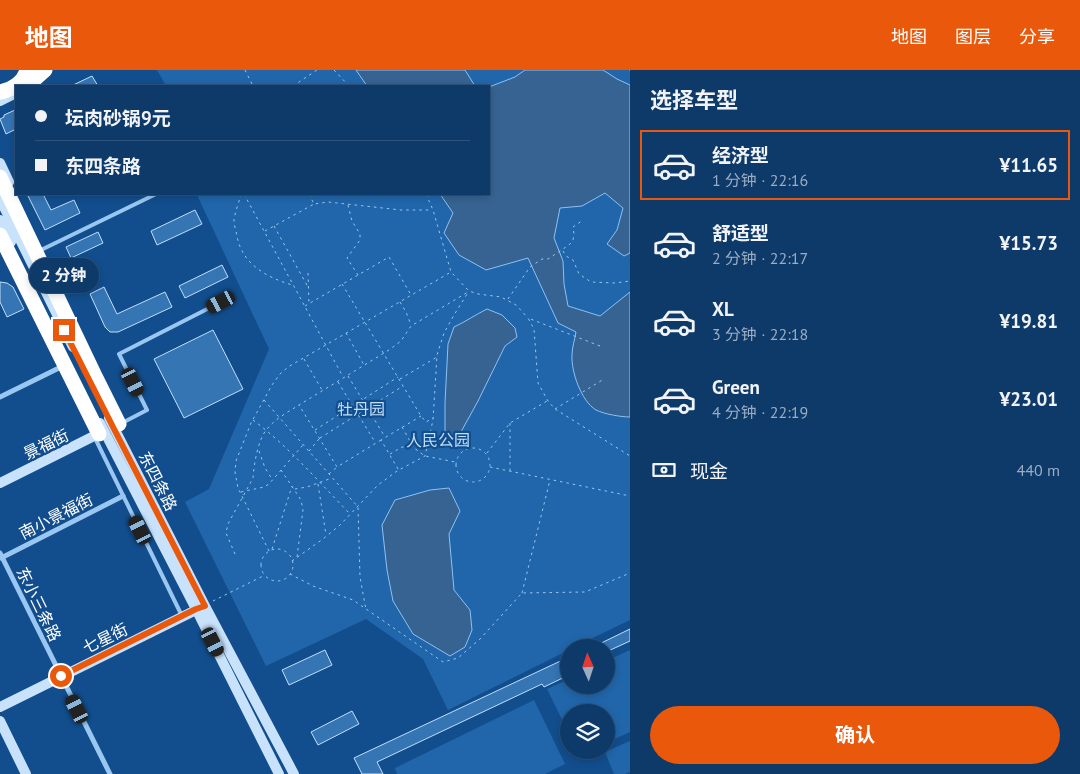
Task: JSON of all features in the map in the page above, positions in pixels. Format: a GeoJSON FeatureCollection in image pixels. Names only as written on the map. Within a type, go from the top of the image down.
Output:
{"type":"FeatureCollection","features":[{"type":"Feature","properties":{"kind":"highway"},"geometry":{"type":"LineString","coordinates":[[17,85],[26,74],[27,82],[35,79],[45,70]]}},
{"type":"Feature","properties":{"kind":"highway"},"geometry":{"type":"LineString","coordinates":[[0,95],[15,87]]}},
{"type":"Feature","properties":{"kind":"highway"},"geometry":{"type":"LineString","coordinates":[[0,95],[15,88]]}},
{"type":"Feature","properties":{"kind":"highway"},"geometry":{"type":"LineString","coordinates":[[0,177],[85,381],[109,429]]}},
{"type":"Feature","properties":{"kind":"highway"},"geometry":{"type":"LineString","coordinates":[[0,235],[85,381],[109,429]]}},
{"type":"Feature","properties":{"kind":"main road"},"geometry":{"type":"LineString","coordinates":[[27,82],[42,78],[53,70]]}},
{"type":"Feature","properties":{"kind":"main road"},"geometry":{"type":"LineString","coordinates":[[0,101],[15,94]]}},
{"type":"Feature","properties":{"kind":"main road"},"geometry":{"type":"LineString","coordinates":[[0,164],[15,195]]}},
{"type":"Feature","properties":{"kind":"main road"},"geometry":{"type":"LineString","coordinates":[[15,195],[42,250],[109,429],[201,607],[294,774]]}},
{"type":"Feature","properties":{"kind":"main road"},"geometry":{"type":"LineString","coordinates":[[0,199],[85,381]]}},
{"type":"Feature","properties":{"kind":"main road"},"geometry":{"type":"LineString","coordinates":[[0,220],[85,381]]}},
{"type":"Feature","properties":{"kind":"main road"},"geometry":{"type":"LineString","coordinates":[[0,251],[59,368],[109,429]]}},
{"type":"Feature","properties":{"kind":"main road","name":"景福街"},"geometry":{"type":"LineString","coordinates":[[0,483],[109,429]]}},
{"type":"Feature","properties":{"kind":"main road"},"geometry":{"type":"LineString","coordinates":[[201,607],[279,774]]}},
{"type":"Feature","properties":{"kind":"main road","name":"七星街"},"geometry":{"type":"LineString","coordinates":[[0,707],[201,607]]}},
{"type":"Feature","properties":{"kind":"main road"},"geometry":{"type":"LineString","coordinates":[[0,721],[26,774]]}},
{"type":"Feature","properties":{"kind":"street"},"geometry":{"type":"LineString","coordinates":[[27,82],[35,70]]}},
{"type":"Feature","properties":{"kind":"street"},"geometry":{"type":"LineString","coordinates":[[0,397],[59,368]]}},
{"type":"Feature","properties":{"kind":"street","name":"南小景福街"},"geometry":{"type":"LineString","coordinates":[[1,556],[123,496]]}},
{"type":"Feature","properties":{"kind":"street","name":"东小三条路"},"geometry":{"type":"LineString","coordinates":[[1,556],[110,774]]}},
{"type":"Feature","properties":{"kind":"lane"},"geometry":{"type":"LineString","coordinates":[[42,250],[154,195]]}},
{"type":"Feature","properties":{"kind":"lane"},"geometry":{"type":"LineString","coordinates":[[182,616],[123,496],[109,429],[147,410],[119,354],[221,302]]}},
{"type":"Feature","properties":{"kind":"path"},"geometry":{"type":"LineString","coordinates":[[245,70],[252,85]]}},
{"type":"Feature","properties":{"kind":"path"},"geometry":{"type":"LineString","coordinates":[[294,85],[317,70]]}},
{"type":"Feature","properties":{"kind":"path"},"geometry":{"type":"LineString","coordinates":[[334,70],[348,85]]}},
{"type":"Feature","properties":{"kind":"path"},"geometry":{"type":"LineString","coordinates":[[243,195],[234,222],[238,242],[246,258],[262,272],[293,286]]}},
{"type":"Feature","properties":{"kind":"path"},"geometry":{"type":"LineString","coordinates":[[244,195],[343,378]]}},
{"type":"Feature","properties":{"kind":"path"},"geometry":{"type":"LineString","coordinates":[[310,195],[314,204]]}},
{"type":"Feature","properties":{"kind":"path"},"geometry":{"type":"LineString","coordinates":[[426,195],[433,210],[451,272],[469,292],[501,297],[516,305],[534,328],[538,383],[548,401],[555,409],[630,456]]}},
{"type":"Feature","properties":{"kind":"path"},"geometry":{"type":"LineString","coordinates":[[264,231],[314,204],[328,202],[401,210],[433,210]]}},
{"type":"Feature","properties":{"kind":"path"},"geometry":{"type":"LineString","coordinates":[[348,204],[352,221],[360,234],[360,240],[347,258],[358,276]]}},
{"type":"Feature","properties":{"kind":"path"},"geometry":{"type":"LineString","coordinates":[[507,300],[530,267],[542,259],[548,259],[569,245],[573,240],[573,227],[583,220]]}},
{"type":"Feature","properties":{"kind":"path"},"geometry":{"type":"LineString","coordinates":[[274,226],[308,287]]}},
{"type":"Feature","properties":{"kind":"path"},"geometry":{"type":"LineString","coordinates":[[563,250],[566,256],[573,260],[579,274],[591,282],[615,283],[630,281]]}},
{"type":"Feature","properties":{"kind":"path"},"geometry":{"type":"LineString","coordinates":[[305,306],[389,257],[411,295]]}},
{"type":"Feature","properties":{"kind":"path"},"geometry":{"type":"LineString","coordinates":[[269,551],[238,488],[234,472],[236,461],[253,420],[272,385],[288,367],[451,272]]}},
{"type":"Feature","properties":{"kind":"path"},"geometry":{"type":"LineString","coordinates":[[308,273],[309,304]]}},
{"type":"Feature","properties":{"kind":"path"},"geometry":{"type":"LineString","coordinates":[[342,284],[421,416],[426,422],[433,417]]}},
{"type":"Feature","properties":{"kind":"path"},"geometry":{"type":"LineString","coordinates":[[235,554],[226,533],[228,524],[253,478],[258,449],[266,430],[279,418],[401,341],[411,326],[469,292]]}},
{"type":"Feature","properties":{"kind":"path"},"geometry":{"type":"LineString","coordinates":[[425,456],[433,417],[437,357],[444,333],[469,292]]}},
{"type":"Feature","properties":{"kind":"path"},"geometry":{"type":"LineString","coordinates":[[400,302],[411,326]]}},
{"type":"Feature","properties":{"kind":"path"},"geometry":{"type":"LineString","coordinates":[[528,318],[600,346]]}},
{"type":"Feature","properties":{"kind":"path"},"geometry":{"type":"LineString","coordinates":[[346,333],[364,366]]}},
{"type":"Feature","properties":{"kind":"path"},"geometry":{"type":"LineString","coordinates":[[315,430],[362,400],[437,357]]}},
{"type":"Feature","properties":{"kind":"path"},"geometry":{"type":"LineString","coordinates":[[304,358],[322,391]]}},
{"type":"Feature","properties":{"kind":"path"},"geometry":{"type":"LineString","coordinates":[[348,375],[386,437]]}},
{"type":"Feature","properties":{"kind":"path"},"geometry":{"type":"LineString","coordinates":[[555,409],[604,379]]}},
{"type":"Feature","properties":{"kind":"path"},"geometry":{"type":"LineString","coordinates":[[338,381],[376,443]]}},
{"type":"Feature","properties":{"kind":"path"},"geometry":{"type":"LineString","coordinates":[[309,451],[320,438],[403,385]]}},
{"type":"Feature","properties":{"kind":"path"},"geometry":{"type":"LineString","coordinates":[[264,400],[358,507],[360,577],[366,610]]}},
{"type":"Feature","properties":{"kind":"path"},"geometry":{"type":"LineString","coordinates":[[486,454],[510,422],[548,401]]}},
{"type":"Feature","properties":{"kind":"path"},"geometry":{"type":"LineString","coordinates":[[299,405],[337,467]]}},
{"type":"Feature","properties":{"kind":"path"},"geometry":{"type":"LineString","coordinates":[[329,474],[337,467],[421,416]]}},
{"type":"Feature","properties":{"kind":"path"},"geometry":{"type":"LineString","coordinates":[[253,420],[294,456],[351,514]]}},
{"type":"Feature","properties":{"kind":"path"},"geometry":{"type":"LineString","coordinates":[[510,422],[510,471]]}},
{"type":"Feature","properties":{"kind":"path"},"geometry":{"type":"LineString","coordinates":[[402,427],[414,448],[425,456],[455,462]]}},
{"type":"Feature","properties":{"kind":"path"},"geometry":{"type":"LineString","coordinates":[[381,440],[399,470]]}},
{"type":"Feature","properties":{"kind":"path"},"geometry":{"type":"LineString","coordinates":[[240,492],[264,487],[303,445]]}},
{"type":"Feature","properties":{"kind":"path"},"geometry":{"type":"LineString","coordinates":[[471,447],[482,450],[486,454],[490,467],[482,479],[471,482],[461,478],[455,462],[460,452],[471,447]]}},
{"type":"Feature","properties":{"kind":"path"},"geometry":{"type":"LineString","coordinates":[[390,454],[402,448],[414,448]]}},
{"type":"Feature","properties":{"kind":"path"},"geometry":{"type":"LineString","coordinates":[[258,449],[272,480]]}},
{"type":"Feature","properties":{"kind":"path"},"geometry":{"type":"LineString","coordinates":[[292,560],[326,536],[351,514],[378,485],[399,470],[425,456]]}},
{"type":"Feature","properties":{"kind":"path"},"geometry":{"type":"LineString","coordinates":[[490,467],[630,496]]}},
{"type":"Feature","properties":{"kind":"path"},"geometry":{"type":"LineString","coordinates":[[281,470],[301,500],[303,510],[297,557]]}},
{"type":"Feature","properties":{"kind":"path"},"geometry":{"type":"LineString","coordinates":[[295,490],[333,478]]}},
{"type":"Feature","properties":{"kind":"path"},"geometry":{"type":"LineString","coordinates":[[290,574],[313,586],[353,600],[443,662],[458,658],[480,639],[522,593],[550,480]]}},
{"type":"Feature","properties":{"kind":"path"},"geometry":{"type":"LineString","coordinates":[[318,484],[326,536]]}},
{"type":"Feature","properties":{"kind":"path"},"geometry":{"type":"LineString","coordinates":[[272,550],[292,486]]}},
{"type":"Feature","properties":{"kind":"path"},"geometry":{"type":"LineString","coordinates":[[282,550],[292,560],[293,568],[284,580],[278,582],[264,576],[260,566],[263,556],[269,551],[282,550]]}},
{"type":"Feature","properties":{"kind":"path"},"geometry":{"type":"LineString","coordinates":[[522,593],[585,592],[630,573]]}},
{"type":"Feature","properties":{"kind":"path"},"geometry":{"type":"LineString","coordinates":[[201,607],[264,576]]}},
{"type":"Feature","properties":{"kind":"green space","name":"人民公园"},"geometry":{"type":"Polygon","coordinates":[[[157,70],[630,70],[630,620],[591,639],[560,639],[560,654],[448,710],[423,659],[366,619],[266,666],[185,502],[209,489],[269,349],[198,195],[490,195],[490,85],[165,85],[157,70]]]}},
{"type":"Feature","properties":{"kind":"green space"},"geometry":{"type":"Polygon","coordinates":[[[630,650],[630,732],[615,739],[615,704],[560,704],[560,716],[547,689],[560,683],[560,694],[615,694],[615,657],[630,650]]]}},
{"type":"Feature","properties":{"kind":"green space"},"geometry":{"type":"Polygon","coordinates":[[[534,700],[560,754],[560,759],[563,759],[565,764],[545,774],[397,774],[395,768],[534,700]]]}},
{"type":"Feature","properties":{"kind":"green space"},"geometry":{"type":"Polygon","coordinates":[[[630,741],[630,772],[614,774],[608,759],[615,759],[615,748],[630,741]]]}},
{"type":"Feature","properties":{"kind":"shaded area"},"geometry":{"type":"Polygon","coordinates":[[[356,70],[465,70],[474,85],[366,85],[356,70]]]}},
{"type":"Feature","properties":{"kind":"shaded area"},"geometry":{"type":"Polygon","coordinates":[[[525,70],[603,70],[630,85],[630,253],[624,256],[607,244],[617,230],[623,208],[605,193],[582,206],[560,208],[554,238],[563,261],[564,284],[568,306],[600,316],[630,292],[630,417],[596,410],[586,400],[578,385],[573,369],[572,349],[576,332],[558,323],[528,258],[486,270],[459,255],[444,233],[453,213],[441,195],[490,195],[490,87],[515,77],[525,70]]]}},
{"type":"Feature","properties":{"kind":"shaded area"},"geometry":{"type":"Polygon","coordinates":[[[487,309],[502,315],[515,328],[517,337],[505,346],[462,430],[456,446],[445,447],[448,344],[454,327],[487,309]]]}},
{"type":"Feature","properties":{"kind":"shaded area"},"geometry":{"type":"Polygon","coordinates":[[[449,488],[460,511],[449,534],[454,590],[470,610],[472,630],[465,647],[450,656],[413,634],[393,601],[382,525],[395,500],[430,490],[449,488]]]}},
{"type":"Feature","properties":{"kind":"building"},"geometry":{"type":"Polygon","coordinates":[[[92,76],[97,85],[73,85],[92,76]]]}},
{"type":"Feature","properties":{"kind":"building"},"geometry":{"type":"Polygon","coordinates":[[[15,110],[15,130],[6,134],[0,119],[15,110]]]}},
{"type":"Feature","properties":{"kind":"building"},"geometry":{"type":"Polygon","coordinates":[[[28,195],[44,195],[51,210],[74,200],[80,213],[45,230],[28,195]]]}},
{"type":"Feature","properties":{"kind":"building"},"geometry":{"type":"Polygon","coordinates":[[[195,210],[202,224],[157,245],[151,231],[195,210]]]}},
{"type":"Feature","properties":{"kind":"building"},"geometry":{"type":"Polygon","coordinates":[[[98,232],[103,243],[71,258],[66,247],[98,232]]]}},
{"type":"Feature","properties":{"kind":"building"},"geometry":{"type":"Polygon","coordinates":[[[222,265],[228,277],[185,298],[179,286],[222,265]]]}},
{"type":"Feature","properties":{"kind":"building"},"geometry":{"type":"Polygon","coordinates":[[[0,282],[7,283],[13,287],[24,309],[7,317],[0,302],[0,282]]]}},
{"type":"Feature","properties":{"kind":"building"},"geometry":{"type":"Polygon","coordinates":[[[104,287],[117,314],[165,292],[172,307],[118,332],[110,332],[105,327],[90,294],[104,287]]]}},
{"type":"Feature","properties":{"kind":"building"},"geometry":{"type":"Polygon","coordinates":[[[213,330],[243,389],[184,418],[154,359],[213,330]]]}},
{"type":"Feature","properties":{"kind":"building"},"geometry":{"type":"Polygon","coordinates":[[[630,629],[630,641],[615,648],[615,639],[609,639],[630,629]]]}},
{"type":"Feature","properties":{"kind":"building"},"geometry":{"type":"Polygon","coordinates":[[[325,650],[332,665],[289,685],[282,670],[325,650]]]}},
{"type":"Feature","properties":{"kind":"building"},"geometry":{"type":"Polygon","coordinates":[[[560,661],[560,679],[544,687],[542,684],[377,762],[383,774],[362,774],[354,758],[560,661]]]}},
{"type":"Feature","properties":{"kind":"building"},"geometry":{"type":"Polygon","coordinates":[[[352,711],[359,724],[318,745],[311,732],[352,711]]]}},
{"type":"Feature","properties":{"kind":"route"},"geometry":{"type":"LineString","coordinates":[[61,676],[205,606],[64,330]]}},
{"type":"Feature","properties":{"kind":"park label","name":"牡丹园"},"geometry":{"type":"Point","coordinates":[361,409]}}]}
